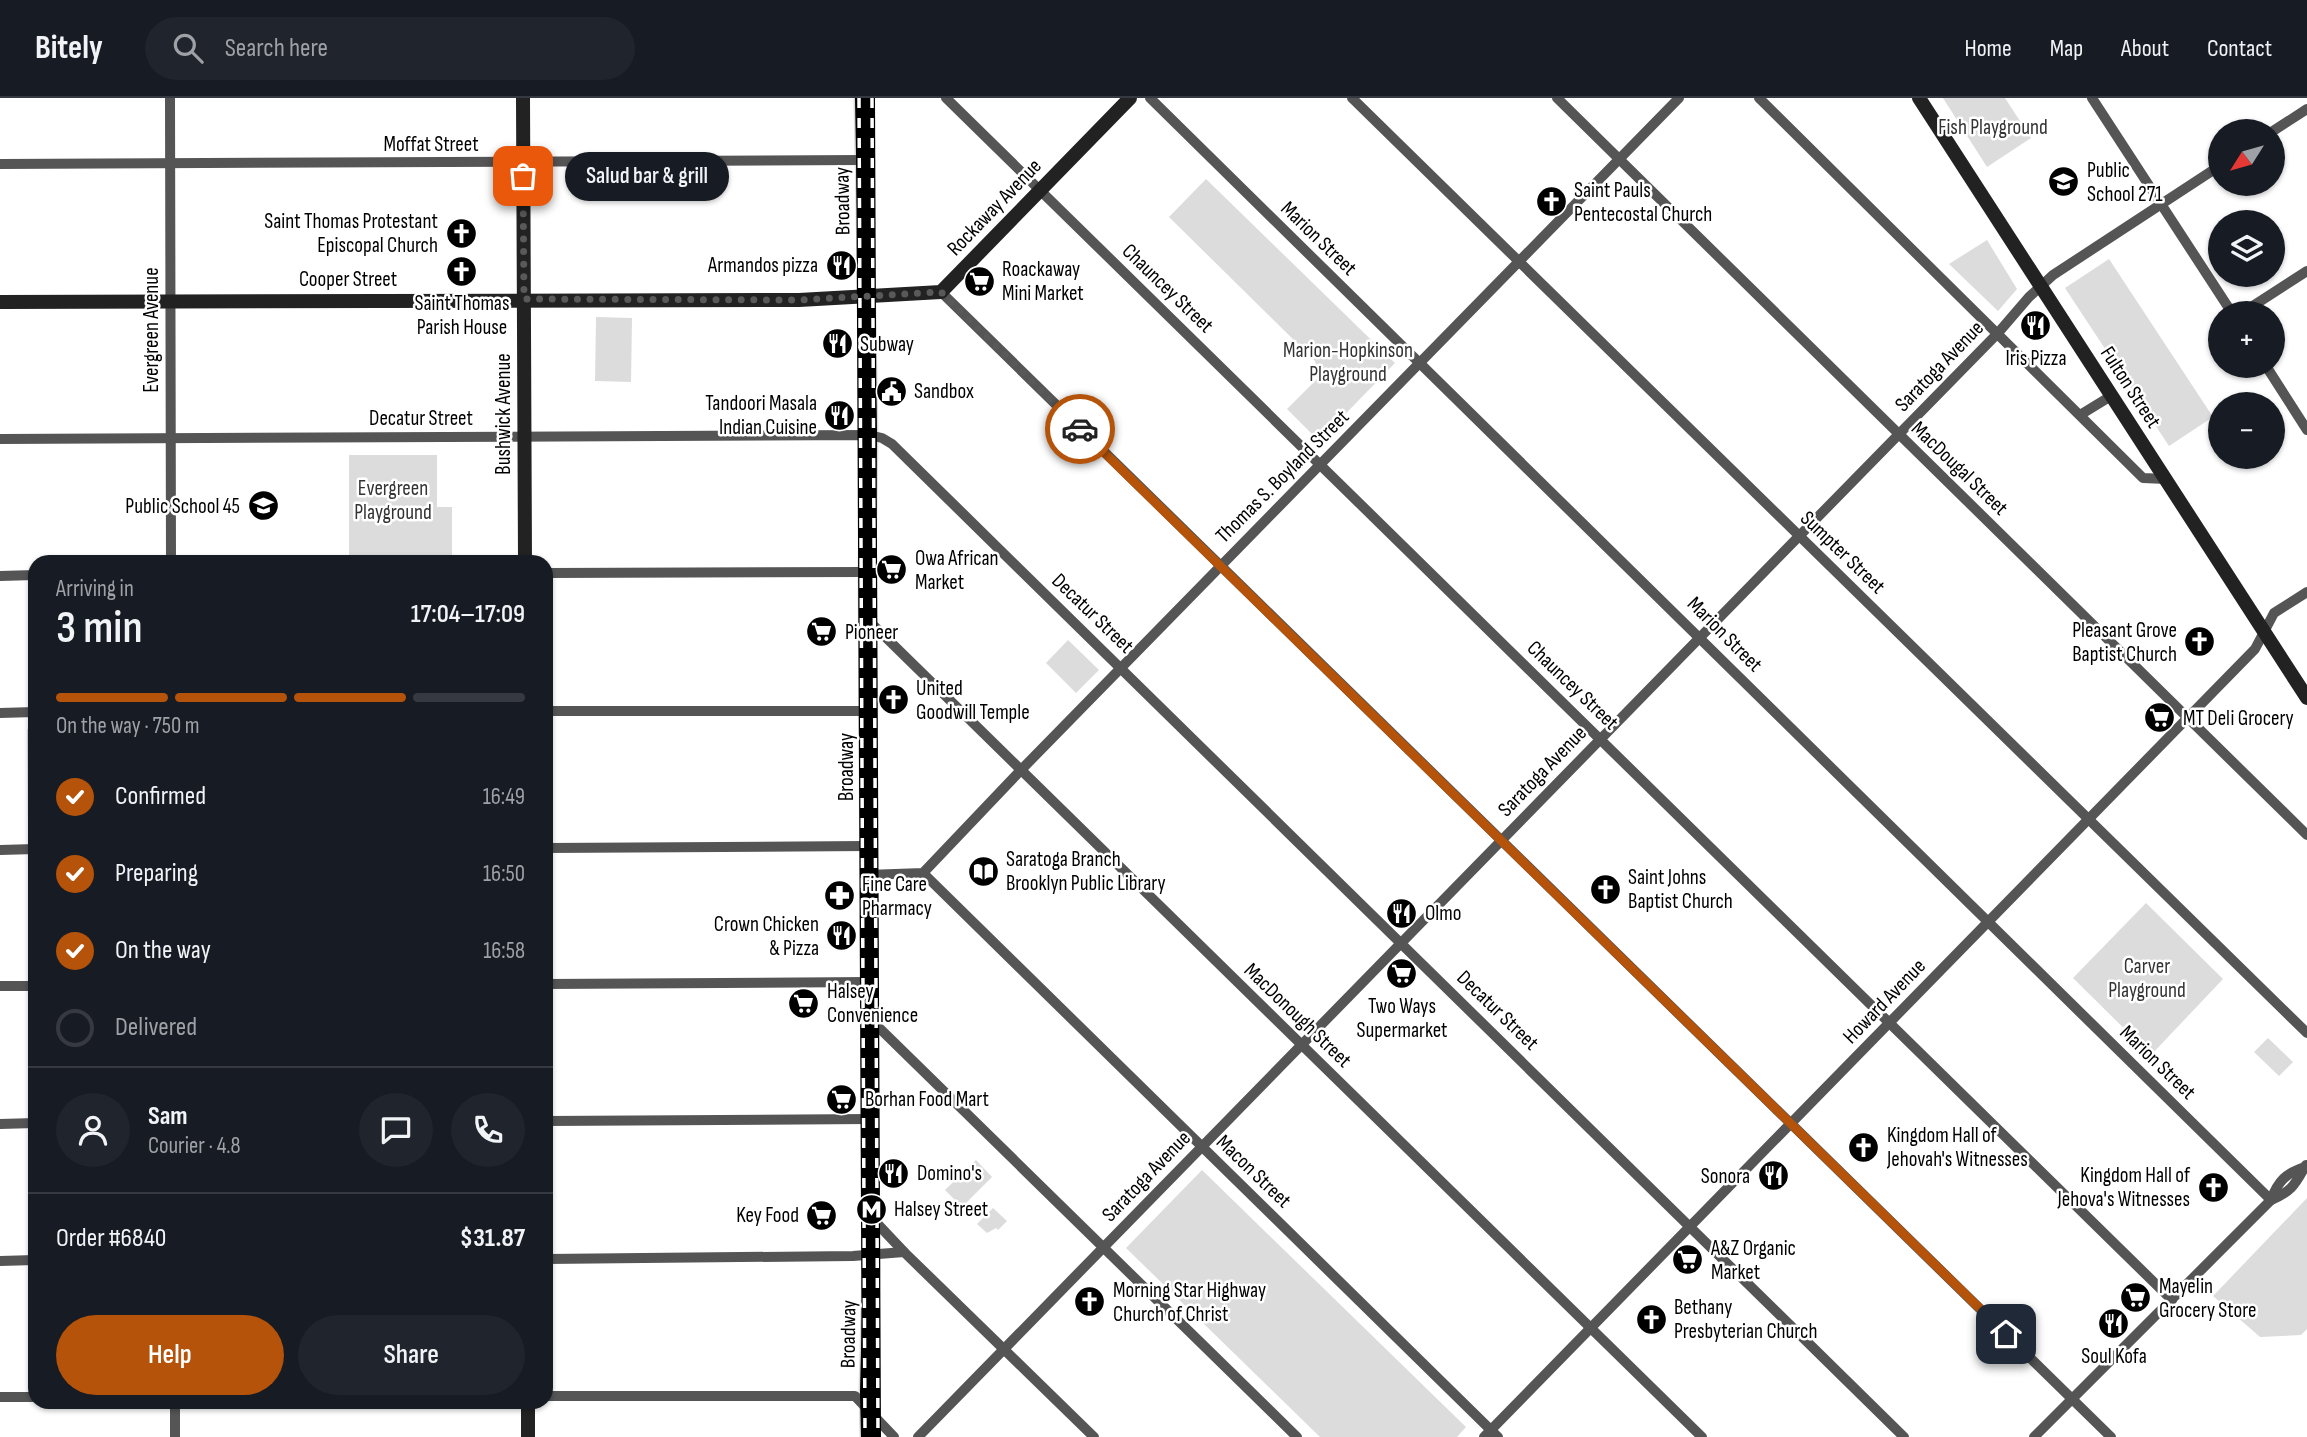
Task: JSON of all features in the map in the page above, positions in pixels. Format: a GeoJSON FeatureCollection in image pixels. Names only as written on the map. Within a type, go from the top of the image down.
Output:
{"type":"FeatureCollection","features":[{"type":"Feature","properties":{"kind":"main road","name":"Bushwick Avenue"},"geometry":{"type":"LineString","coordinates":[[523,98],[524,555]]}},
{"type":"Feature","properties":{"kind":"main road","name":"Broadway"},"geometry":{"type":"LineString","coordinates":[[863,98],[869,435],[869,1437]]}},
{"type":"Feature","properties":{"kind":"main road","name":"Rockaway Avenue"},"geometry":{"type":"LineString","coordinates":[[941,292],[1130,98]]}},
{"type":"Feature","properties":{"kind":"main road","name":"Fulton Street"},"geometry":{"type":"LineString","coordinates":[[1919,98],[2307,698]]}},
{"type":"Feature","properties":{"kind":"main road"},"geometry":{"type":"LineString","coordinates":[[865,297],[941,292]]}},
{"type":"Feature","properties":{"kind":"main road","name":"Cooper Street"},"geometry":{"type":"LineString","coordinates":[[0,302],[799,300],[865,297]]}},
{"type":"Feature","properties":{"kind":"main road"},"geometry":{"type":"LineString","coordinates":[[528,1409],[528,1437]]}},
{"type":"Feature","properties":{"kind":"street","name":"Evergreen Avenue"},"geometry":{"type":"LineString","coordinates":[[170,98],[171,555]]}},
{"type":"Feature","properties":{"kind":"street","name":"Chauncey Street"},"geometry":{"type":"LineString","coordinates":[[946,98],[2172,1300]]}},
{"type":"Feature","properties":{"kind":"street","name":"Marion Street"},"geometry":{"type":"LineString","coordinates":[[1150,98],[2271,1200]]}},
{"type":"Feature","properties":{"kind":"street","name":"Sumpter Street"},"geometry":{"type":"LineString","coordinates":[[1352,98],[2307,1033]]}},
{"type":"Feature","properties":{"kind":"street","name":"MacDougal Street"},"geometry":{"type":"LineString","coordinates":[[1558,98],[2307,835]]}},
{"type":"Feature","properties":{"kind":"street","name":"Thomas S. Boyland Street"},"geometry":{"type":"LineString","coordinates":[[923,873],[1679,98]]}},
{"type":"Feature","properties":{"kind":"street"},"geometry":{"type":"LineString","coordinates":[[1759,98],[2143,478],[2166,479]]}},
{"type":"Feature","properties":{"kind":"street"},"geometry":{"type":"LineString","coordinates":[[2092,98],[2224,301]]}},
{"type":"Feature","properties":{"kind":"street"},"geometry":{"type":"LineString","coordinates":[[2286,123],[2307,109]]}},
{"type":"Feature","properties":{"kind":"street","name":"Moffat Street"},"geometry":{"type":"LineString","coordinates":[[0,164],[863,160]]}},
{"type":"Feature","properties":{"kind":"street","name":"Saratoga Avenue"},"geometry":{"type":"LineString","coordinates":[[918,1437],[1800,536],[2040,287],[2053,275],[2208,173]]}},
{"type":"Feature","properties":{"kind":"street"},"geometry":{"type":"LineString","coordinates":[[2261,301],[2307,271]]}},
{"type":"Feature","properties":{"kind":"street"},"geometry":{"type":"LineString","coordinates":[[941,292],[2111,1437]]}},
{"type":"Feature","properties":{"kind":"street"},"geometry":{"type":"LineString","coordinates":[[2274,378],[2307,429]]}},
{"type":"Feature","properties":{"kind":"street"},"geometry":{"type":"LineString","coordinates":[[2080,415],[2111,396]]}},
{"type":"Feature","properties":{"kind":"street","name":"Decatur Street"},"geometry":{"type":"LineString","coordinates":[[0,439],[869,435],[881,438],[892,444],[1122,667],[1904,1437]]}},
{"type":"Feature","properties":{"kind":"street"},"geometry":{"type":"LineString","coordinates":[[553,573],[867,572]]}},
{"type":"Feature","properties":{"kind":"street"},"geometry":{"type":"LineString","coordinates":[[0,576],[28,575]]}},
{"type":"Feature","properties":{"kind":"street","name":"Howard Avenue"},"geometry":{"type":"LineString","coordinates":[[1491,1435],[1690,1225],[2255,649],[2274,613],[2307,592]]}},
{"type":"Feature","properties":{"kind":"street","name":"MacDonough Street"},"geometry":{"type":"LineString","coordinates":[[868,620],[1702,1437]]}},
{"type":"Feature","properties":{"kind":"street"},"geometry":{"type":"LineString","coordinates":[[553,711],[867,710]]}},
{"type":"Feature","properties":{"kind":"street"},"geometry":{"type":"LineString","coordinates":[[0,712],[28,712]]}},
{"type":"Feature","properties":{"kind":"street"},"geometry":{"type":"LineString","coordinates":[[553,848],[867,846]]}},
{"type":"Feature","properties":{"kind":"street"},"geometry":{"type":"LineString","coordinates":[[0,849],[28,849]]}},
{"type":"Feature","properties":{"kind":"street"},"geometry":{"type":"LineString","coordinates":[[867,876],[923,873]]}},
{"type":"Feature","properties":{"kind":"street","name":"Macon Street"},"geometry":{"type":"LineString","coordinates":[[923,873],[1491,1435]]}},
{"type":"Feature","properties":{"kind":"street"},"geometry":{"type":"LineString","coordinates":[[553,985],[869,982]]}},
{"type":"Feature","properties":{"kind":"street"},"geometry":{"type":"LineString","coordinates":[[0,986],[28,986]]}},
{"type":"Feature","properties":{"kind":"street"},"geometry":{"type":"LineString","coordinates":[[869,1017],[1297,1437]]}},
{"type":"Feature","properties":{"kind":"street"},"geometry":{"type":"LineString","coordinates":[[553,1121],[870,1119]]}},
{"type":"Feature","properties":{"kind":"street"},"geometry":{"type":"LineString","coordinates":[[0,1124],[28,1123]]}},
{"type":"Feature","properties":{"kind":"street"},"geometry":{"type":"LineString","coordinates":[[2034,1437],[2271,1200],[2287,1194],[2298,1182],[2306,1166]]}},
{"type":"Feature","properties":{"kind":"street"},"geometry":{"type":"LineString","coordinates":[[870,1216],[1094,1437]]}},
{"type":"Feature","properties":{"kind":"street"},"geometry":{"type":"LineString","coordinates":[[553,1259],[853,1256],[904,1252]]}},
{"type":"Feature","properties":{"kind":"street"},"geometry":{"type":"LineString","coordinates":[[0,1261],[28,1260]]}},
{"type":"Feature","properties":{"kind":"street"},"geometry":{"type":"LineString","coordinates":[[553,1396],[855,1396],[894,1437]]}},
{"type":"Feature","properties":{"kind":"street"},"geometry":{"type":"LineString","coordinates":[[0,1398],[28,1397]]}},
{"type":"Feature","properties":{"kind":"street"},"geometry":{"type":"LineString","coordinates":[[175,1409],[175,1437]]}},
{"type":"Feature","properties":{"kind":"green space","name":"Fish Playground"},"geometry":{"type":"Polygon","coordinates":[[[1943,98],[2005,98],[2031,138],[1987,167],[1943,98]]]}},
{"type":"Feature","properties":{"kind":"green space","name":"Marion-Hopkinson Playground"},"geometry":{"type":"Polygon","coordinates":[[[1206,179],[1395,363],[1319,441],[1287,409],[1319,377],[1315,361],[1169,217],[1206,179]]]}},
{"type":"Feature","properties":{"kind":"green space"},"geometry":{"type":"Polygon","coordinates":[[[1987,240],[2017,289],[1998,311],[1949,264],[1987,240]]]}},
{"type":"Feature","properties":{"kind":"green space"},"geometry":{"type":"Polygon","coordinates":[[[2109,259],[2208,409],[2208,420],[2169,446],[2065,288],[2109,259]]]}},
{"type":"Feature","properties":{"kind":"green space"},"geometry":{"type":"Polygon","coordinates":[[[596,317],[632,318],[631,382],[595,381],[596,317]]]}},
{"type":"Feature","properties":{"kind":"green space","name":"Evergreen Playground"},"geometry":{"type":"Polygon","coordinates":[[[349,455],[437,455],[437,507],[452,507],[452,555],[349,555],[349,455]]]}},
{"type":"Feature","properties":{"kind":"green space"},"geometry":{"type":"Polygon","coordinates":[[[1068,640],[1099,670],[1076,693],[1046,663],[1068,640]]]}},
{"type":"Feature","properties":{"kind":"green space"},"geometry":{"type":"Polygon","coordinates":[[[27,729],[28,729],[28,826],[27,729]]]}},
{"type":"Feature","properties":{"kind":"green space","name":"Carver Playground"},"geometry":{"type":"Polygon","coordinates":[[[2146,903],[2223,979],[2151,1055],[2073,978],[2146,903]]]}},
{"type":"Feature","properties":{"kind":"green space"},"geometry":{"type":"Polygon","coordinates":[[[2268,1038],[2293,1062],[2279,1076],[2254,1052],[2268,1038]]]}},
{"type":"Feature","properties":{"kind":"green space"},"geometry":{"type":"Polygon","coordinates":[[[976,1160],[992,1177],[962,1207],[945,1190],[976,1160]]]}},
{"type":"Feature","properties":{"kind":"green space"},"geometry":{"type":"Polygon","coordinates":[[[1202,1170],[1466,1427],[1457,1437],[1320,1437],[1126,1248],[1202,1170]]]}},
{"type":"Feature","properties":{"kind":"green space"},"geometry":{"type":"Polygon","coordinates":[[[2307,1198],[2307,1329],[2301,1335],[2260,1337],[2213,1296],[2307,1198]]]}},
{"type":"Feature","properties":{"kind":"green space"},"geometry":{"type":"Polygon","coordinates":[[[993,1208],[1007,1221],[998,1230],[996,1228],[987,1233],[977,1224],[993,1208]]]}},
{"type":"Feature","properties":{"kind":"railway"},"geometry":{"type":"LineString","coordinates":[[859,98],[865,1437]]}},
{"type":"Feature","properties":{"kind":"railway"},"geometry":{"type":"LineString","coordinates":[[872,98],[878,1437]]}},
{"type":"Feature","properties":{"kind":"way so far"},"geometry":{"type":"LineString","coordinates":[[523,176],[524,299],[799,300],[941,292],[1080,429]]}},
{"type":"Feature","properties":{"kind":"place","name":"Salud bar & grill"},"geometry":{"type":"Point","coordinates":[523,176]}},
{"type":"Feature","properties":{"kind":"place","name":"Public School 271"},"geometry":{"type":"Point","coordinates":[2064,182]}},
{"type":"Feature","properties":{"kind":"place","name":"Saint Pauls Pentecostal Church"},"geometry":{"type":"Point","coordinates":[1551,202]}},
{"type":"Feature","properties":{"kind":"place","name":"Saint Thomas Protestant Episcopal Church"},"geometry":{"type":"Point","coordinates":[461,233]}},
{"type":"Feature","properties":{"kind":"place","name":"Armandos pizza"},"geometry":{"type":"Point","coordinates":[841,265]}},
{"type":"Feature","properties":{"kind":"place","name":"Saint Thomas Parish House"},"geometry":{"type":"Point","coordinates":[462,271]}},
{"type":"Feature","properties":{"kind":"place","name":"Roackaway Mini Market"},"geometry":{"type":"Point","coordinates":[979,281]}},
{"type":"Feature","properties":{"kind":"place","name":"Iris Pizza"},"geometry":{"type":"Point","coordinates":[2036,326]}},
{"type":"Feature","properties":{"kind":"place","name":"Subway"},"geometry":{"type":"Point","coordinates":[837,344]}},
{"type":"Feature","properties":{"kind":"place","name":"Sandbox"},"geometry":{"type":"Point","coordinates":[891,391]}},
{"type":"Feature","properties":{"kind":"place","name":"Tandoori Masala Indian Cuisine"},"geometry":{"type":"Point","coordinates":[840,415]}},
{"type":"Feature","properties":{"kind":"place","name":"Public School 45"},"geometry":{"type":"Point","coordinates":[263,506]}},
{"type":"Feature","properties":{"kind":"place","name":"Owa African Market"},"geometry":{"type":"Point","coordinates":[892,570]}},
{"type":"Feature","properties":{"kind":"place","name":"Pioneer"},"geometry":{"type":"Point","coordinates":[822,632]}},
{"type":"Feature","properties":{"kind":"place","name":"Pleasant Grove Baptist Church"},"geometry":{"type":"Point","coordinates":[2200,642]}},
{"type":"Feature","properties":{"kind":"place","name":"United Goodwill Temple"},"geometry":{"type":"Point","coordinates":[893,700]}},
{"type":"Feature","properties":{"kind":"place","name":"MT Deli Grocery"},"geometry":{"type":"Point","coordinates":[2160,718]}},
{"type":"Feature","properties":{"kind":"place","name":"Saratoga Branch Brooklyn Public Library"},"geometry":{"type":"Point","coordinates":[983,871]}},
{"type":"Feature","properties":{"kind":"place","name":"Saint Johns Baptist Church"},"geometry":{"type":"Point","coordinates":[1605,889]}},
{"type":"Feature","properties":{"kind":"place","name":"Fine Care Pharmacy"},"geometry":{"type":"Point","coordinates":[839,896]}},
{"type":"Feature","properties":{"kind":"place","name":"Olmo"},"geometry":{"type":"Point","coordinates":[1402,913]}},
{"type":"Feature","properties":{"kind":"place","name":"Crown Chicken & Pizza"},"geometry":{"type":"Point","coordinates":[842,936]}},
{"type":"Feature","properties":{"kind":"place","name":"Two Ways Supermarket"},"geometry":{"type":"Point","coordinates":[1402,974]}},
{"type":"Feature","properties":{"kind":"place","name":"Halsey Convenience"},"geometry":{"type":"Point","coordinates":[804,1003]}},
{"type":"Feature","properties":{"kind":"place","name":"Borhan Food Mart"},"geometry":{"type":"Point","coordinates":[842,1099]}},
{"type":"Feature","properties":{"kind":"place","name":"Kingdom Hall of Jehovah's Witnesses"},"geometry":{"type":"Point","coordinates":[1864,1147]}},
{"type":"Feature","properties":{"kind":"place","name":"Domino's"},"geometry":{"type":"Point","coordinates":[894,1173]}},
{"type":"Feature","properties":{"kind":"place","name":"Sonora"},"geometry":{"type":"Point","coordinates":[1773,1176]}},
{"type":"Feature","properties":{"kind":"place","name":"Kingdom Hall of Jehova's Witnesses"},"geometry":{"type":"Point","coordinates":[2213,1187]}},
{"type":"Feature","properties":{"kind":"place","name":"Halsey Street"},"geometry":{"type":"Point","coordinates":[871,1209]}},
{"type":"Feature","properties":{"kind":"place","name":"Key Food"},"geometry":{"type":"Point","coordinates":[822,1215]}},
{"type":"Feature","properties":{"kind":"place","name":"A&Z Organic Market"},"geometry":{"type":"Point","coordinates":[1688,1260]}},
{"type":"Feature","properties":{"kind":"place","name":"Mayelin Grocery Store"},"geometry":{"type":"Point","coordinates":[2136,1298]}},
{"type":"Feature","properties":{"kind":"place","name":"Morning Star Highway Church of Christ"},"geometry":{"type":"Point","coordinates":[1090,1302]}},
{"type":"Feature","properties":{"kind":"place","name":"Bethany Presbyterian Church"},"geometry":{"type":"Point","coordinates":[1651,1319]}},
{"type":"Feature","properties":{"kind":"place","name":"Soul Kofa"},"geometry":{"type":"Point","coordinates":[2114,1324]}},
{"type":"Feature","properties":{"kind":"route"},"geometry":{"type":"LineString","coordinates":[[1080,429],[2006,1334]]}}]}
